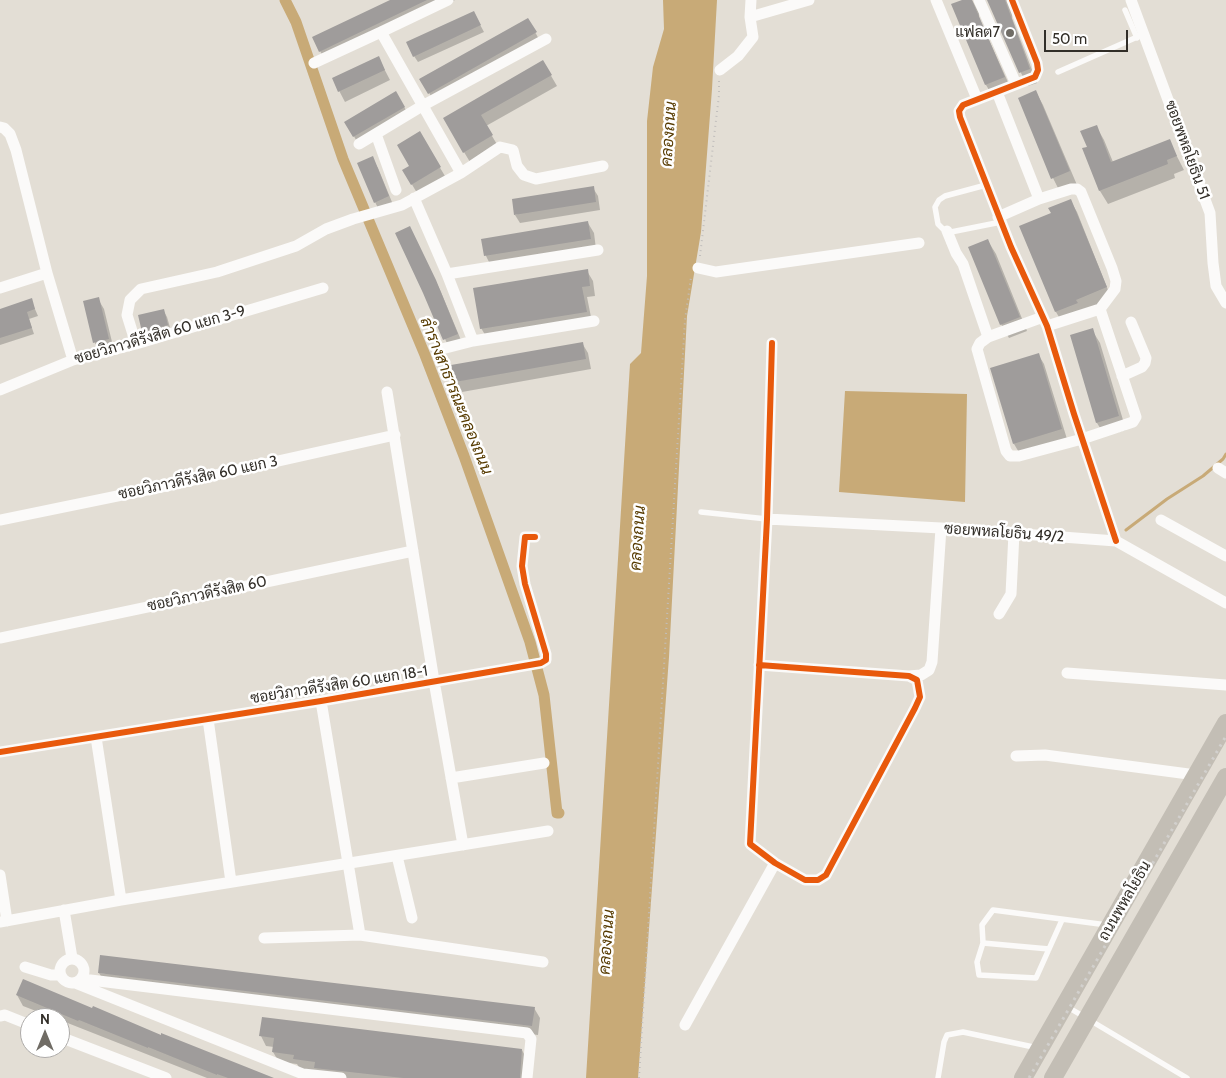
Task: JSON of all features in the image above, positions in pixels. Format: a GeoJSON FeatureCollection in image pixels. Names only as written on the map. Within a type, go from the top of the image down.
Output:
{"type":"FeatureCollection","features":[{"type":"Feature","properties":{"kind":"main road","name":"ถนนพหลโยธิน"},"geometry":{"type":"LineString","coordinates":[[1023,1078],[1226,723]]}},
{"type":"Feature","properties":{"kind":"main road","name":"ถนนพหลโยธิน"},"geometry":{"type":"LineString","coordinates":[[1052,1078],[1226,777]]}},
{"type":"Feature","properties":{"kind":"street"},"geometry":{"type":"LineString","coordinates":[[314,63],[448,0]]}},
{"type":"Feature","properties":{"kind":"street"},"geometry":{"type":"LineString","coordinates":[[720,70],[738,56],[753,37],[750,17],[751,0]]}},
{"type":"Feature","properties":{"kind":"street"},"geometry":{"type":"LineString","coordinates":[[750,17],[809,0]]}},
{"type":"Feature","properties":{"kind":"street"},"geometry":{"type":"LineString","coordinates":[[936,0],[977,99]]}},
{"type":"Feature","properties":{"kind":"street"},"geometry":{"type":"LineString","coordinates":[[979,0],[1016,84]]}},
{"type":"Feature","properties":{"kind":"street"},"geometry":{"type":"LineString","coordinates":[[1012,0],[1037,62],[1038,70],[1035,77],[963,105],[959,111],[960,117],[999,219],[1045,322],[1116,540]]}},
{"type":"Feature","properties":{"kind":"street","name":"ซอยพหลโยธิน 51"},"geometry":{"type":"LineString","coordinates":[[1128,5],[1210,213],[1212,263],[1216,286],[1226,303]]}},
{"type":"Feature","properties":{"kind":"street"},"geometry":{"type":"LineString","coordinates":[[382,32],[461,173]]}},
{"type":"Feature","properties":{"kind":"street"},"geometry":{"type":"LineString","coordinates":[[359,144],[422,106],[546,39]]}},
{"type":"Feature","properties":{"kind":"street"},"geometry":{"type":"LineString","coordinates":[[997,92],[1039,199]]}},
{"type":"Feature","properties":{"kind":"street"},"geometry":{"type":"LineString","coordinates":[[0,127],[10,134],[16,150],[46,273],[73,360]]}},
{"type":"Feature","properties":{"kind":"street"},"geometry":{"type":"LineString","coordinates":[[376,134],[396,190]]}},
{"type":"Feature","properties":{"kind":"street"},"geometry":{"type":"LineString","coordinates":[[136,344],[127,315],[130,300],[141,289],[217,272],[296,246],[326,230],[353,219],[402,205],[461,173],[500,147],[513,150],[517,166],[524,175],[536,180],[603,166]]}},
{"type":"Feature","properties":{"kind":"street"},"geometry":{"type":"LineString","coordinates":[[999,219],[1039,199],[1071,189],[1077,189],[1081,192],[1116,281],[1115,289],[1100,309],[988,337],[976,349],[1006,451],[1010,456],[1019,456],[1082,439],[1133,422],[1136,417],[1100,309]]}},
{"type":"Feature","properties":{"kind":"street"},"geometry":{"type":"LineString","coordinates":[[414,198],[447,274],[473,341]]}},
{"type":"Feature","properties":{"kind":"street"},"geometry":{"type":"LineString","coordinates":[[947,231],[963,264],[988,337]]}},
{"type":"Feature","properties":{"kind":"street"},"geometry":{"type":"LineString","coordinates":[[698,268],[716,272],[919,243]]}},
{"type":"Feature","properties":{"kind":"street"},"geometry":{"type":"LineString","coordinates":[[447,274],[598,250]]}},
{"type":"Feature","properties":{"kind":"street"},"geometry":{"type":"LineString","coordinates":[[0,288],[46,273]]}},
{"type":"Feature","properties":{"kind":"street","name":"ซอยวิภาวดีรังสิต 60 แยก 3-9"},"geometry":{"type":"LineString","coordinates":[[0,390],[39,372],[73,360],[136,344],[323,288]]}},
{"type":"Feature","properties":{"kind":"street"},"geometry":{"type":"LineString","coordinates":[[438,350],[473,341],[594,321]]}},
{"type":"Feature","properties":{"kind":"street"},"geometry":{"type":"LineString","coordinates":[[1122,376],[1142,366],[1146,358],[1132,322]]}},
{"type":"Feature","properties":{"kind":"street"},"geometry":{"type":"LineString","coordinates":[[772,343],[767,519],[750,844],[776,863],[805,880],[818,880],[826,875],[920,696],[917,680],[909,676]]}},
{"type":"Feature","properties":{"kind":"street"},"geometry":{"type":"LineString","coordinates":[[387,392],[434,682],[463,845]]}},
{"type":"Feature","properties":{"kind":"street","name":"ซอยวิภาวดีรังสิต 60 แยก 3"},"geometry":{"type":"LineString","coordinates":[[0,520],[395,436]]}},
{"type":"Feature","properties":{"kind":"street","name":"ซอยพหลโยธิน 49/2"},"geometry":{"type":"LineString","coordinates":[[767,519],[1116,540],[1226,603]]}},
{"type":"Feature","properties":{"kind":"street"},"geometry":{"type":"LineString","coordinates":[[1161,520],[1226,556]]}},
{"type":"Feature","properties":{"kind":"street"},"geometry":{"type":"LineString","coordinates":[[760,665],[909,676],[921,675],[929,670],[932,662],[941,528]]}},
{"type":"Feature","properties":{"kind":"street"},"geometry":{"type":"LineString","coordinates":[[998,614],[1010,594],[1014,534]]}},
{"type":"Feature","properties":{"kind":"street","name":"ซอยวิภาวดีรังสิต 60 แยก 18-1"},"geometry":{"type":"LineString","coordinates":[[0,752],[434,682],[535,664],[546,660],[546,654],[525,584],[522,566],[525,537],[535,537]]}},
{"type":"Feature","properties":{"kind":"street","name":"ซอยวิภาวดีรังสิต 60"},"geometry":{"type":"LineString","coordinates":[[0,638],[413,551]]}},
{"type":"Feature","properties":{"kind":"street"},"geometry":{"type":"LineString","coordinates":[[1067,673],[1226,685]]}},
{"type":"Feature","properties":{"kind":"street"},"geometry":{"type":"LineString","coordinates":[[321,701],[360,935]]}},
{"type":"Feature","properties":{"kind":"street"},"geometry":{"type":"LineString","coordinates":[[208,719],[232,882]]}},
{"type":"Feature","properties":{"kind":"street"},"geometry":{"type":"LineString","coordinates":[[96,737],[121,900]]}},
{"type":"Feature","properties":{"kind":"street"},"geometry":{"type":"LineString","coordinates":[[1016,756],[1045,754],[1196,775]]}},
{"type":"Feature","properties":{"kind":"street"},"geometry":{"type":"LineString","coordinates":[[451,778],[544,763]]}},
{"type":"Feature","properties":{"kind":"street"},"geometry":{"type":"LineString","coordinates":[[0,875],[4,921],[347,863],[548,832]]}},
{"type":"Feature","properties":{"kind":"street"},"geometry":{"type":"LineString","coordinates":[[397,856],[412,918]]}},
{"type":"Feature","properties":{"kind":"street"},"geometry":{"type":"LineString","coordinates":[[685,1025],[776,863]]}},
{"type":"Feature","properties":{"kind":"street"},"geometry":{"type":"LineString","coordinates":[[64,910],[72,958]]}},
{"type":"Feature","properties":{"kind":"street"},"geometry":{"type":"LineString","coordinates":[[264,938],[360,935],[543,962]]}},
{"type":"Feature","properties":{"kind":"street"},"geometry":{"type":"LineString","coordinates":[[60,975],[61,965],[64,961],[72,958],[80,961],[85,969],[78,981]]}},
{"type":"Feature","properties":{"kind":"street"},"geometry":{"type":"LineString","coordinates":[[25,967],[51,975],[60,975],[68,982],[78,981],[527,1033],[531,1039],[527,1078]]}},
{"type":"Feature","properties":{"kind":"street"},"geometry":{"type":"LineString","coordinates":[[78,981],[303,1074],[341,1078]]}},
{"type":"Feature","properties":{"kind":"street"},"geometry":{"type":"LineString","coordinates":[[0,1016],[5,1015],[20,1021]]}},
{"type":"Feature","properties":{"kind":"street"},"geometry":{"type":"LineString","coordinates":[[70,1041],[166,1078]]}},
{"type":"Feature","properties":{"kind":"lane"},"geometry":{"type":"LineString","coordinates":[[1058,72],[1140,36]]}},
{"type":"Feature","properties":{"kind":"lane"},"geometry":{"type":"LineString","coordinates":[[986,185],[945,196],[940,200],[935,207],[938,224],[951,232],[999,219]]}},
{"type":"Feature","properties":{"kind":"lane"},"geometry":{"type":"LineString","coordinates":[[701,512],[767,519]]}},
{"type":"Feature","properties":{"kind":"lane"},"geometry":{"type":"LineString","coordinates":[[1062,920],[1036,978],[979,975],[977,962],[984,943],[982,925],[992,910],[1111,925]]}},
{"type":"Feature","properties":{"kind":"lane"},"geometry":{"type":"LineString","coordinates":[[984,943],[1049,949]]}},
{"type":"Feature","properties":{"kind":"lane"},"geometry":{"type":"LineString","coordinates":[[1065,1006],[1187,1078]]}},
{"type":"Feature","properties":{"kind":"lane"},"geometry":{"type":"LineString","coordinates":[[938,1078],[944,1042],[948,1035],[964,1032],[1040,1048]]}},
{"type":"Feature","properties":{"kind":"path"},"geometry":{"type":"LineString","coordinates":[[639,1078],[685,320],[692,268],[698,268],[719,95],[720,70]]}},
{"type":"Feature","properties":{"kind":"water","name":"คลองถนน"},"geometry":{"type":"Polygon","coordinates":[[[663,0],[717,0],[712,89],[701,232],[687,316],[669,657],[638,1078],[586,1078],[630,364],[641,353],[647,276],[647,121],[653,67],[664,29],[663,0]]]}},
{"type":"Feature","properties":{"kind":"water"},"geometry":{"type":"Polygon","coordinates":[[[845,391],[967,394],[965,502],[839,492],[845,391]]]}},
{"type":"Feature","properties":{"kind":"building"},"geometry":{"type":"Polygon","coordinates":[[[390,0],[427,0],[319,52],[312,37],[390,0]]]}},
{"type":"Feature","properties":{"kind":"building"},"geometry":{"type":"Polygon","coordinates":[[[962,0],[972,0],[1005,77],[985,85],[951,4],[962,0]]]}},
{"type":"Feature","properties":{"kind":"building","name":"แฟลต7"},"geometry":{"type":"Polygon","coordinates":[[[987,0],[1005,0],[1030,69],[1019,73],[987,0]]]}},
{"type":"Feature","properties":{"kind":"building"},"geometry":{"type":"Polygon","coordinates":[[[474,11],[481,25],[413,57],[406,42],[474,11]]]}},
{"type":"Feature","properties":{"kind":"building"},"geometry":{"type":"Polygon","coordinates":[[[528,18],[537,32],[428,94],[419,79],[528,18]]]}},
{"type":"Feature","properties":{"kind":"building"},"geometry":{"type":"Polygon","coordinates":[[[379,56],[385,70],[338,92],[332,78],[379,56]]]}},
{"type":"Feature","properties":{"kind":"building"},"geometry":{"type":"Polygon","coordinates":[[[543,60],[552,75],[481,115],[493,135],[463,153],[443,118],[543,60]]]}},
{"type":"Feature","properties":{"kind":"building"},"geometry":{"type":"Polygon","coordinates":[[[1036,90],[1070,171],[1051,179],[1018,98],[1036,90]]]}},
{"type":"Feature","properties":{"kind":"building"},"geometry":{"type":"Polygon","coordinates":[[[396,91],[405,107],[353,137],[344,122],[396,91]]]}},
{"type":"Feature","properties":{"kind":"building"},"geometry":{"type":"Polygon","coordinates":[[[1097,125],[1111,162],[1170,139],[1177,156],[1167,160],[1168,164],[1099,191],[1082,148],[1087,147],[1080,131],[1097,125]]]}},
{"type":"Feature","properties":{"kind":"building"},"geometry":{"type":"Polygon","coordinates":[[[420,131],[441,167],[411,185],[402,170],[409,166],[397,145],[420,131]]]}},
{"type":"Feature","properties":{"kind":"building"},"geometry":{"type":"Polygon","coordinates":[[[373,156],[389,196],[374,203],[357,163],[373,156]]]}},
{"type":"Feature","properties":{"kind":"building"},"geometry":{"type":"Polygon","coordinates":[[[594,186],[596,202],[514,215],[512,199],[594,186]]]}},
{"type":"Feature","properties":{"kind":"building"},"geometry":{"type":"Polygon","coordinates":[[[1071,199],[1107,287],[1076,300],[1078,303],[1055,312],[1019,226],[1051,213],[1048,208],[1071,199]]]}},
{"type":"Feature","properties":{"kind":"building"},"geometry":{"type":"Polygon","coordinates":[[[588,221],[591,239],[484,256],[481,239],[588,221]]]}},
{"type":"Feature","properties":{"kind":"building"},"geometry":{"type":"Polygon","coordinates":[[[410,226],[436,280],[458,334],[443,340],[395,233],[410,226]]]}},
{"type":"Feature","properties":{"kind":"building"},"geometry":{"type":"Polygon","coordinates":[[[988,239],[1020,317],[1000,325],[968,247],[988,239]]]}},
{"type":"Feature","properties":{"kind":"building"},"geometry":{"type":"Polygon","coordinates":[[[588,269],[590,286],[582,287],[587,312],[480,329],[473,288],[588,269]]]}},
{"type":"Feature","properties":{"kind":"building"},"geometry":{"type":"Polygon","coordinates":[[[99,297],[109,339],[93,343],[83,301],[99,297]]]}},
{"type":"Feature","properties":{"kind":"building"},"geometry":{"type":"Polygon","coordinates":[[[32,298],[35,309],[27,312],[32,328],[0,338],[0,309],[32,298]]]}},
{"type":"Feature","properties":{"kind":"building"},"geometry":{"type":"Polygon","coordinates":[[[164,309],[168,325],[142,332],[138,315],[164,309]]]}},
{"type":"Feature","properties":{"kind":"building"},"geometry":{"type":"Polygon","coordinates":[[[1093,328],[1119,416],[1096,423],[1070,335],[1093,328]]]}},
{"type":"Feature","properties":{"kind":"building"},"geometry":{"type":"Polygon","coordinates":[[[583,342],[586,359],[455,382],[451,365],[583,342]]]}},
{"type":"Feature","properties":{"kind":"building"},"geometry":{"type":"Polygon","coordinates":[[[1039,353],[1062,429],[1013,444],[990,368],[1039,353]]]}},
{"type":"Feature","properties":{"kind":"building"},"geometry":{"type":"Polygon","coordinates":[[[100,955],[535,1007],[532,1026],[98,973],[100,955]]]}},
{"type":"Feature","properties":{"kind":"building"},"geometry":{"type":"Polygon","coordinates":[[[23,979],[92,1008],[93,1006],[161,1035],[161,1033],[274,1078],[228,1078],[217,1075],[70,1018],[70,1008],[47,1008],[16,995],[23,979]]]}},
{"type":"Feature","properties":{"kind":"building"},"geometry":{"type":"Polygon","coordinates":[[[262,1017],[522,1049],[520,1078],[403,1078],[314,1068],[315,1062],[293,1059],[294,1055],[272,1052],[274,1038],[259,1036],[262,1017]]]}},
{"type":"Feature","properties":{"kind":"waterway","name":"ลำรางสาธารณะคลองถนน"},"geometry":{"type":"LineString","coordinates":[[285,0],[296,22],[343,159],[425,355],[464,456],[530,642],[544,695],[557,813],[559,813]]}},
{"type":"Feature","properties":{"kind":"waterway"},"geometry":{"type":"LineString","coordinates":[[1126,530],[1167,499],[1203,476],[1223,459],[1226,454]]}},
{"type":"Feature","properties":{"kind":"railway"},"geometry":{"type":"LineString","coordinates":[[1029,1078],[1226,736]]}},
{"type":"Feature","properties":{"kind":"cycle path"},"geometry":{"type":"LineString","coordinates":[[1012,0],[1037,63],[1038,70],[1035,77],[963,105],[959,111],[960,117],[1011,247],[1047,326],[1116,541]]}},
{"type":"Feature","properties":{"kind":"cycle path"},"geometry":{"type":"LineString","coordinates":[[759,665],[909,676],[917,680],[920,697],[915,708],[826,875],[818,880],[805,880],[775,863],[750,844],[767,519],[772,343]]}},
{"type":"Feature","properties":{"kind":"cycle path"},"geometry":{"type":"LineString","coordinates":[[0,752],[321,701],[541,663],[546,660],[546,654],[525,584],[522,566],[525,537],[535,537]]}},
{"type":"Feature","properties":{"kind":"place","name":"แฟลต7"},"geometry":{"type":"Point","coordinates":[1010,33]}}]}
